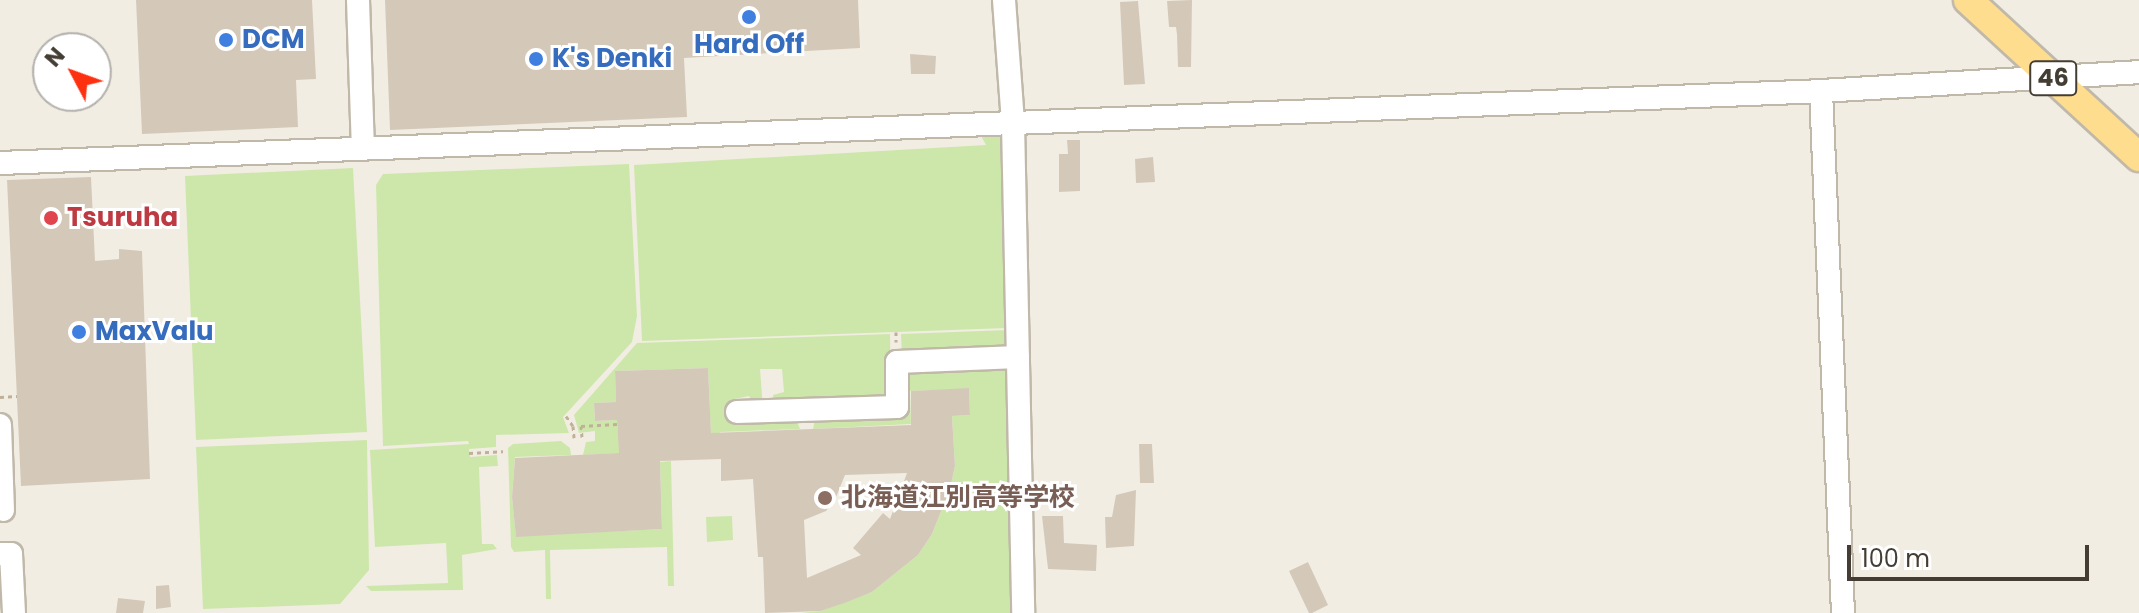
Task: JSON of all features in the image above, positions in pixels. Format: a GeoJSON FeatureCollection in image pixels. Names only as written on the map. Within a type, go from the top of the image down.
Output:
{"type":"FeatureCollection","features":[{"type":"Feature","properties":{"kind":"main road","name":"46"},"geometry":{"type":"LineString","coordinates":[[1968,0],[2139,157]]}},
{"type":"Feature","properties":{"kind":"street"},"geometry":{"type":"LineString","coordinates":[[358,0],[363,149]]}},
{"type":"Feature","properties":{"kind":"street"},"geometry":{"type":"LineString","coordinates":[[1004,0],[1013,123],[1023,613]]}},
{"type":"Feature","properties":{"kind":"street"},"geometry":{"type":"LineString","coordinates":[[0,163],[1821,91],[2139,72]]}},
{"type":"Feature","properties":{"kind":"street"},"geometry":{"type":"LineString","coordinates":[[1821,91],[1843,613]]}},
{"type":"Feature","properties":{"kind":"street"},"geometry":{"type":"LineString","coordinates":[[737,412],[897,407],[897,362],[1018,357]]}},
{"type":"Feature","properties":{"kind":"street"},"geometry":{"type":"LineString","coordinates":[[0,425],[3,510]]}},
{"type":"Feature","properties":{"kind":"street"},"geometry":{"type":"LineString","coordinates":[[0,554],[11,554],[14,613]]}},
{"type":"Feature","properties":{"kind":"path"},"geometry":{"type":"LineString","coordinates":[[0,397],[17,396]]}},
{"type":"Feature","properties":{"kind":"path"},"geometry":{"type":"LineString","coordinates":[[566,416],[573,426],[574,438]]}},
{"type":"Feature","properties":{"kind":"path"},"geometry":{"type":"LineString","coordinates":[[582,437],[581,426],[617,424]]}},
{"type":"Feature","properties":{"kind":"path"},"geometry":{"type":"LineString","coordinates":[[469,453],[503,451]]}},
{"type":"Feature","properties":{"kind":"green space"},"geometry":{"type":"Polygon","coordinates":[[[992,131],[1001,135],[1004,144],[1008,328],[642,341],[634,165],[986,145],[979,132],[992,131]]]}},
{"type":"Feature","properties":{"kind":"green space"},"geometry":{"type":"Polygon","coordinates":[[[629,164],[637,316],[632,342],[563,417],[569,433],[496,435],[496,447],[469,449],[470,457],[497,455],[498,466],[479,467],[482,544],[493,544],[497,549],[462,555],[463,590],[371,591],[366,586],[448,583],[446,543],[375,547],[370,450],[469,444],[468,441],[383,446],[376,185],[383,174],[629,164]]]}},
{"type":"Feature","properties":{"kind":"green space"},"geometry":{"type":"Polygon","coordinates":[[[353,168],[367,432],[196,440],[185,176],[353,168]]]}},
{"type":"Feature","properties":{"kind":"green space"},"geometry":{"type":"Polygon","coordinates":[[[1008,330],[1009,351],[902,356],[901,334],[1008,330]]]}},
{"type":"Feature","properties":{"kind":"green space"},"geometry":{"type":"Polygon","coordinates":[[[890,334],[891,402],[774,408],[773,395],[784,392],[782,369],[760,369],[763,409],[754,406],[749,396],[730,400],[731,419],[796,419],[800,429],[721,432],[711,437],[708,368],[615,371],[616,402],[594,403],[595,421],[617,420],[618,435],[662,451],[583,455],[586,442],[595,441],[595,431],[579,433],[574,415],[637,343],[890,334]]]}},
{"type":"Feature","properties":{"kind":"green space"},"geometry":{"type":"Polygon","coordinates":[[[1009,363],[1015,613],[801,613],[821,611],[872,592],[918,555],[932,534],[950,489],[955,466],[952,416],[970,415],[969,389],[910,391],[911,424],[813,429],[815,419],[902,411],[909,368],[1009,363]]]}},
{"type":"Feature","properties":{"kind":"green space"},"geometry":{"type":"Polygon","coordinates":[[[367,440],[369,570],[340,604],[203,609],[196,447],[367,440]]]}},
{"type":"Feature","properties":{"kind":"green space"},"geometry":{"type":"Polygon","coordinates":[[[561,441],[570,448],[571,455],[515,457],[512,497],[516,536],[662,529],[660,462],[671,461],[674,586],[668,586],[667,547],[550,550],[551,599],[546,599],[545,550],[514,552],[511,547],[508,448],[513,444],[561,441]]]}},
{"type":"Feature","properties":{"kind":"green space"},"geometry":{"type":"Polygon","coordinates":[[[732,516],[733,540],[707,542],[706,517],[732,516]]]}},
{"type":"Feature","properties":{"kind":"building","name":"DCM"},"geometry":{"type":"Polygon","coordinates":[[[136,0],[312,0],[316,79],[296,80],[298,127],[142,134],[136,0]]]}},
{"type":"Feature","properties":{"kind":"building","name":"K's Denki"},"geometry":{"type":"Polygon","coordinates":[[[385,0],[858,0],[860,48],[684,58],[687,117],[390,130],[385,0]]]}},
{"type":"Feature","properties":{"kind":"building"},"geometry":{"type":"Polygon","coordinates":[[[1192,0],[1191,67],[1178,67],[1176,27],[1169,27],[1167,1],[1192,0]]]}},
{"type":"Feature","properties":{"kind":"building"},"geometry":{"type":"Polygon","coordinates":[[[1138,1],[1145,84],[1124,85],[1120,2],[1138,1]]]}},
{"type":"Feature","properties":{"kind":"building"},"geometry":{"type":"Polygon","coordinates":[[[910,54],[936,56],[935,74],[911,74],[910,54]]]}},
{"type":"Feature","properties":{"kind":"building"},"geometry":{"type":"Polygon","coordinates":[[[1067,140],[1080,140],[1080,191],[1059,192],[1059,154],[1068,154],[1067,140]]]}},
{"type":"Feature","properties":{"kind":"building"},"geometry":{"type":"Polygon","coordinates":[[[1153,157],[1155,182],[1136,183],[1135,159],[1153,157]]]}},
{"type":"Feature","properties":{"kind":"building","name":"MaxValu"},"geometry":{"type":"Polygon","coordinates":[[[91,177],[95,261],[119,259],[119,249],[142,251],[150,479],[21,486],[7,180],[91,177]]]}},
{"type":"Feature","properties":{"kind":"building"},"geometry":{"type":"Polygon","coordinates":[[[708,368],[711,433],[911,425],[911,391],[969,388],[970,415],[952,416],[955,466],[950,489],[932,534],[918,555],[872,592],[847,602],[821,611],[765,613],[763,557],[758,557],[753,479],[721,481],[721,459],[660,461],[662,529],[516,537],[512,497],[515,458],[619,453],[617,420],[595,421],[594,403],[616,402],[615,371],[708,368]],[[907,473],[845,475],[834,502],[826,511],[804,520],[807,578],[861,555],[853,548],[883,513],[890,519],[907,473]]]}},
{"type":"Feature","properties":{"kind":"building"},"geometry":{"type":"Polygon","coordinates":[[[1139,444],[1152,444],[1154,483],[1140,483],[1139,444]]]}},
{"type":"Feature","properties":{"kind":"building"},"geometry":{"type":"Polygon","coordinates":[[[1136,490],[1134,546],[1106,548],[1105,517],[1112,517],[1116,495],[1136,490]]]}},
{"type":"Feature","properties":{"kind":"building"},"geometry":{"type":"Polygon","coordinates":[[[1042,516],[1063,516],[1064,543],[1097,545],[1096,571],[1048,569],[1042,516]]]}},
{"type":"Feature","properties":{"kind":"building"},"geometry":{"type":"Polygon","coordinates":[[[1308,562],[1328,605],[1312,613],[1309,613],[1289,571],[1308,562]]]}},
{"type":"Feature","properties":{"kind":"building"},"geometry":{"type":"Polygon","coordinates":[[[169,585],[171,607],[156,609],[156,586],[169,585]]]}},
{"type":"Feature","properties":{"kind":"building"},"geometry":{"type":"Polygon","coordinates":[[[118,598],[145,601],[143,613],[116,613],[118,598]]]}},
{"type":"Feature","properties":{"kind":"place","name":"Hard Off"},"geometry":{"type":"Point","coordinates":[749,17]}},
{"type":"Feature","properties":{"kind":"place","name":"DCM"},"geometry":{"type":"Point","coordinates":[226,40]}},
{"type":"Feature","properties":{"kind":"place","name":"K's Denki"},"geometry":{"type":"Point","coordinates":[536,59]}},
{"type":"Feature","properties":{"kind":"place","name":"Tsuruha"},"geometry":{"type":"Point","coordinates":[51,218]}},
{"type":"Feature","properties":{"kind":"place","name":"MaxValu"},"geometry":{"type":"Point","coordinates":[79,332]}},
{"type":"Feature","properties":{"kind":"place","name":"北海道江別高等学校"},"geometry":{"type":"Point","coordinates":[825,498]}}]}
